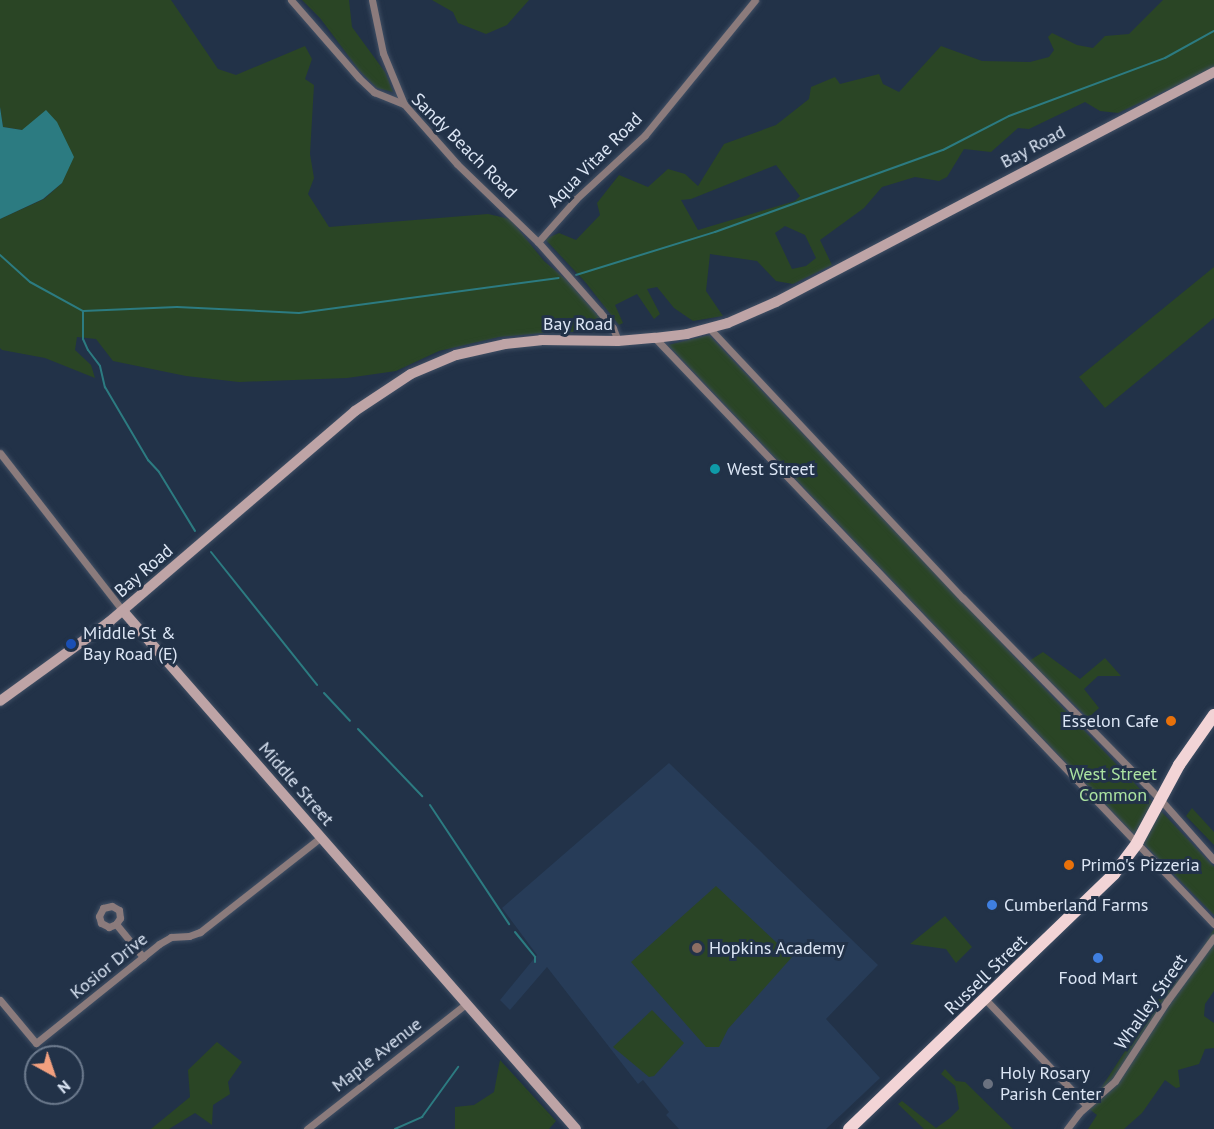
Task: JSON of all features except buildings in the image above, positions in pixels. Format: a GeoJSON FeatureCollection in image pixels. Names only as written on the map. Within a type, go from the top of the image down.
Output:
{"type":"FeatureCollection","features":[{"type":"Feature","properties":{"kind":"highway","name":"Russell Street"},"geometry":{"type":"LineString","coordinates":[[849,1129],[986,1000],[1114,874],[1137,843],[1179,765],[1214,715]]}},
{"type":"Feature","properties":{"kind":"main road","name":"Bay Road"},"geometry":{"type":"LineString","coordinates":[[0,701],[123,611],[293,462],[366,402],[399,380],[456,356],[505,344],[541,340],[618,341],[656,338],[710,329],[776,302],[1214,72]]}},
{"type":"Feature","properties":{"kind":"main road","name":"Middle Street"},"geometry":{"type":"LineString","coordinates":[[123,611],[576,1129]]}},
{"type":"Feature","properties":{"kind":"street","name":"Sandy Beach Road"},"geometry":{"type":"LineString","coordinates":[[291,0],[374,92],[404,105],[457,164],[538,242]]}},
{"type":"Feature","properties":{"kind":"street"},"geometry":{"type":"LineString","coordinates":[[372,0],[383,53],[404,105]]}},
{"type":"Feature","properties":{"kind":"street","name":"Aqua Vitae Road"},"geometry":{"type":"LineString","coordinates":[[538,242],[576,199],[645,135],[755,0]]}},
{"type":"Feature","properties":{"kind":"street"},"geometry":{"type":"LineString","coordinates":[[538,242],[613,328],[618,341]]}},
{"type":"Feature","properties":{"kind":"street"},"geometry":{"type":"LineString","coordinates":[[710,329],[969,605],[1160,799],[1214,860]]}},
{"type":"Feature","properties":{"kind":"street"},"geometry":{"type":"LineString","coordinates":[[656,338],[1214,924]]}},
{"type":"Feature","properties":{"kind":"street","name":"Middle Street"},"geometry":{"type":"LineString","coordinates":[[0,453],[123,611]]}},
{"type":"Feature","properties":{"kind":"street","name":"Kosior Drive"},"geometry":{"type":"LineString","coordinates":[[0,1000],[36,1043],[169,938],[189,936],[200,932],[321,837]]}},
{"type":"Feature","properties":{"kind":"street"},"geometry":{"type":"LineString","coordinates":[[116,924],[143,957]]}},
{"type":"Feature","properties":{"kind":"street","name":"Whalley Street"},"geometry":{"type":"LineString","coordinates":[[1067,1129],[1087,1106],[1115,1081],[1167,1002],[1214,937]]}},
{"type":"Feature","properties":{"kind":"street"},"geometry":{"type":"LineString","coordinates":[[986,1000],[1087,1106]]}},
{"type":"Feature","properties":{"kind":"street","name":"Maple Avenue"},"geometry":{"type":"LineString","coordinates":[[307,1129],[466,1004]]}},
{"type":"Feature","properties":{"kind":"shaded area"},"geometry":{"type":"Polygon","coordinates":[[[0,107],[3,127],[22,130],[46,110],[57,122],[74,157],[62,183],[43,199],[0,219],[0,107]]]}},
{"type":"Feature","properties":{"kind":"shaded area","name":"Hopkins Academy"},"geometry":{"type":"Polygon","coordinates":[[[669,763],[878,965],[826,1019],[880,1078],[826,1129],[679,1129],[666,1115],[669,1112],[643,1080],[638,1084],[547,967],[510,1010],[500,1000],[537,955],[502,908],[669,763]]]}},
{"type":"Feature","properties":{"kind":"green space"},"geometry":{"type":"Polygon","coordinates":[[[0,0],[171,0],[218,69],[236,75],[305,46],[312,59],[305,79],[314,85],[310,154],[314,178],[308,194],[329,227],[488,214],[510,219],[544,261],[570,283],[602,320],[597,332],[553,332],[499,337],[439,351],[396,371],[347,378],[239,382],[186,376],[113,361],[96,339],[77,337],[75,350],[91,365],[95,378],[45,358],[2,350],[0,348],[0,219],[44,199],[62,183],[22,130],[3,127],[0,107],[0,0]]]}},
{"type":"Feature","properties":{"kind":"green space"},"geometry":{"type":"Polygon","coordinates":[[[302,0],[349,0],[352,27],[385,72],[393,92],[377,88],[359,70],[320,18],[302,0]]]}},
{"type":"Feature","properties":{"kind":"green space"},"geometry":{"type":"Polygon","coordinates":[[[432,0],[529,0],[507,25],[486,34],[458,23],[453,12],[432,0]]]}},
{"type":"Feature","properties":{"kind":"green space"},"geometry":{"type":"Polygon","coordinates":[[[1163,0],[1214,0],[1214,68],[1118,113],[1100,111],[1085,102],[1029,129],[1018,128],[991,152],[964,149],[947,177],[939,181],[915,177],[882,187],[864,208],[820,240],[832,265],[793,284],[776,281],[757,261],[710,254],[706,291],[723,316],[693,321],[674,308],[657,287],[647,289],[660,314],[654,319],[637,294],[615,305],[623,323],[619,325],[586,283],[545,239],[559,233],[576,240],[600,215],[597,203],[619,175],[648,187],[668,169],[685,174],[698,186],[724,144],[776,125],[809,99],[811,87],[835,77],[840,84],[879,74],[883,84],[899,92],[941,46],[982,61],[1030,62],[1049,57],[1054,50],[1048,37],[1052,33],[1077,45],[1093,48],[1105,36],[1129,34],[1163,0]],[[776,165],[691,199],[681,200],[698,230],[795,201],[800,196],[776,165]],[[785,226],[775,233],[792,269],[806,266],[816,258],[805,235],[785,226]]]}},
{"type":"Feature","properties":{"kind":"green space"},"geometry":{"type":"Polygon","coordinates":[[[1214,267],[1214,318],[1105,408],[1079,377],[1214,267]]]}},
{"type":"Feature","properties":{"kind":"green space","name":"West Street Common"},"geometry":{"type":"Polygon","coordinates":[[[709,335],[1214,867],[1214,915],[1130,830],[668,345],[709,335]]]}},
{"type":"Feature","properties":{"kind":"green space"},"geometry":{"type":"Polygon","coordinates":[[[1043,652],[1080,679],[1105,658],[1121,676],[1098,676],[1084,689],[1099,708],[1088,718],[1029,661],[1043,652]]]}},
{"type":"Feature","properties":{"kind":"green space"},"geometry":{"type":"Polygon","coordinates":[[[1192,808],[1214,832],[1214,845],[1186,816],[1192,808]]]}},
{"type":"Feature","properties":{"kind":"green space"},"geometry":{"type":"Polygon","coordinates":[[[716,886],[792,957],[728,1029],[719,1047],[706,1047],[631,962],[716,886]]]}},
{"type":"Feature","properties":{"kind":"green space"},"geometry":{"type":"Polygon","coordinates":[[[945,916],[972,947],[956,963],[946,949],[910,944],[945,916]]]}},
{"type":"Feature","properties":{"kind":"green space"},"geometry":{"type":"Polygon","coordinates":[[[1214,929],[1214,991],[1205,1004],[1204,1016],[1214,1023],[1214,1048],[1205,1049],[1199,1064],[1178,1070],[1180,1087],[1176,1088],[1165,1080],[1142,1113],[1124,1129],[1088,1129],[1097,1115],[1088,1108],[1159,999],[1189,968],[1214,929]]]}},
{"type":"Feature","properties":{"kind":"green space"},"geometry":{"type":"Polygon","coordinates":[[[652,1010],[684,1043],[654,1076],[649,1077],[613,1047],[652,1010]]]}},
{"type":"Feature","properties":{"kind":"green space"},"geometry":{"type":"Polygon","coordinates":[[[217,1042],[242,1062],[228,1082],[230,1094],[213,1105],[212,1125],[195,1113],[169,1129],[151,1129],[190,1097],[188,1070],[217,1042]]]}},
{"type":"Feature","properties":{"kind":"green space"},"geometry":{"type":"Polygon","coordinates":[[[500,1060],[556,1121],[549,1129],[455,1129],[455,1107],[474,1105],[494,1092],[500,1060]]]}},
{"type":"Feature","properties":{"kind":"green space"},"geometry":{"type":"Polygon","coordinates":[[[945,1069],[956,1081],[965,1082],[1013,1129],[924,1129],[898,1104],[902,1101],[936,1128],[950,1118],[959,1109],[955,1086],[941,1074],[945,1069]]]}},
{"type":"Feature","properties":{"kind":"waterway"},"geometry":{"type":"LineString","coordinates":[[576,275],[715,232],[943,150],[1009,116],[1165,58],[1214,31]]}},
{"type":"Feature","properties":{"kind":"waterway"},"geometry":{"type":"LineString","coordinates":[[0,255],[30,282],[83,311],[177,307],[299,313],[559,278]]}},
{"type":"Feature","properties":{"kind":"waterway"},"geometry":{"type":"LineString","coordinates":[[83,311],[83,339],[100,366],[105,387],[148,460],[159,472],[195,531]]}},
{"type":"Feature","properties":{"kind":"waterway"},"geometry":{"type":"LineString","coordinates":[[211,552],[317,685]]}},
{"type":"Feature","properties":{"kind":"waterway"},"geometry":{"type":"LineString","coordinates":[[324,693],[350,721]]}},
{"type":"Feature","properties":{"kind":"waterway"},"geometry":{"type":"LineString","coordinates":[[358,729],[422,796]]}},
{"type":"Feature","properties":{"kind":"waterway"},"geometry":{"type":"LineString","coordinates":[[430,805],[509,924]]}},
{"type":"Feature","properties":{"kind":"waterway"},"geometry":{"type":"LineString","coordinates":[[515,932],[535,957],[535,962]]}},
{"type":"Feature","properties":{"kind":"waterway"},"geometry":{"type":"LineString","coordinates":[[395,1129],[422,1117],[458,1067]]}},
{"type":"Feature","properties":{"kind":"place","name":"West Street"},"geometry":{"type":"Point","coordinates":[715,469]}},
{"type":"Feature","properties":{"kind":"place","name":"Middle St & Bay Road (E)"},"geometry":{"type":"Point","coordinates":[71,644]}},
{"type":"Feature","properties":{"kind":"place","name":"Esselon Cafe"},"geometry":{"type":"Point","coordinates":[1171,721]}},
{"type":"Feature","properties":{"kind":"place","name":"Primo's Pizzeria"},"geometry":{"type":"Point","coordinates":[1069,865]}},
{"type":"Feature","properties":{"kind":"place","name":"Cumberland Farms"},"geometry":{"type":"Point","coordinates":[992,905]}},
{"type":"Feature","properties":{"kind":"place","name":"Hopkins Academy"},"geometry":{"type":"Point","coordinates":[697,948]}},
{"type":"Feature","properties":{"kind":"place","name":"Food Mart"},"geometry":{"type":"Point","coordinates":[1098,958]}},
{"type":"Feature","properties":{"kind":"place","name":"Holy Rosary Parish Center"},"geometry":{"type":"Point","coordinates":[988,1084]}}]}
